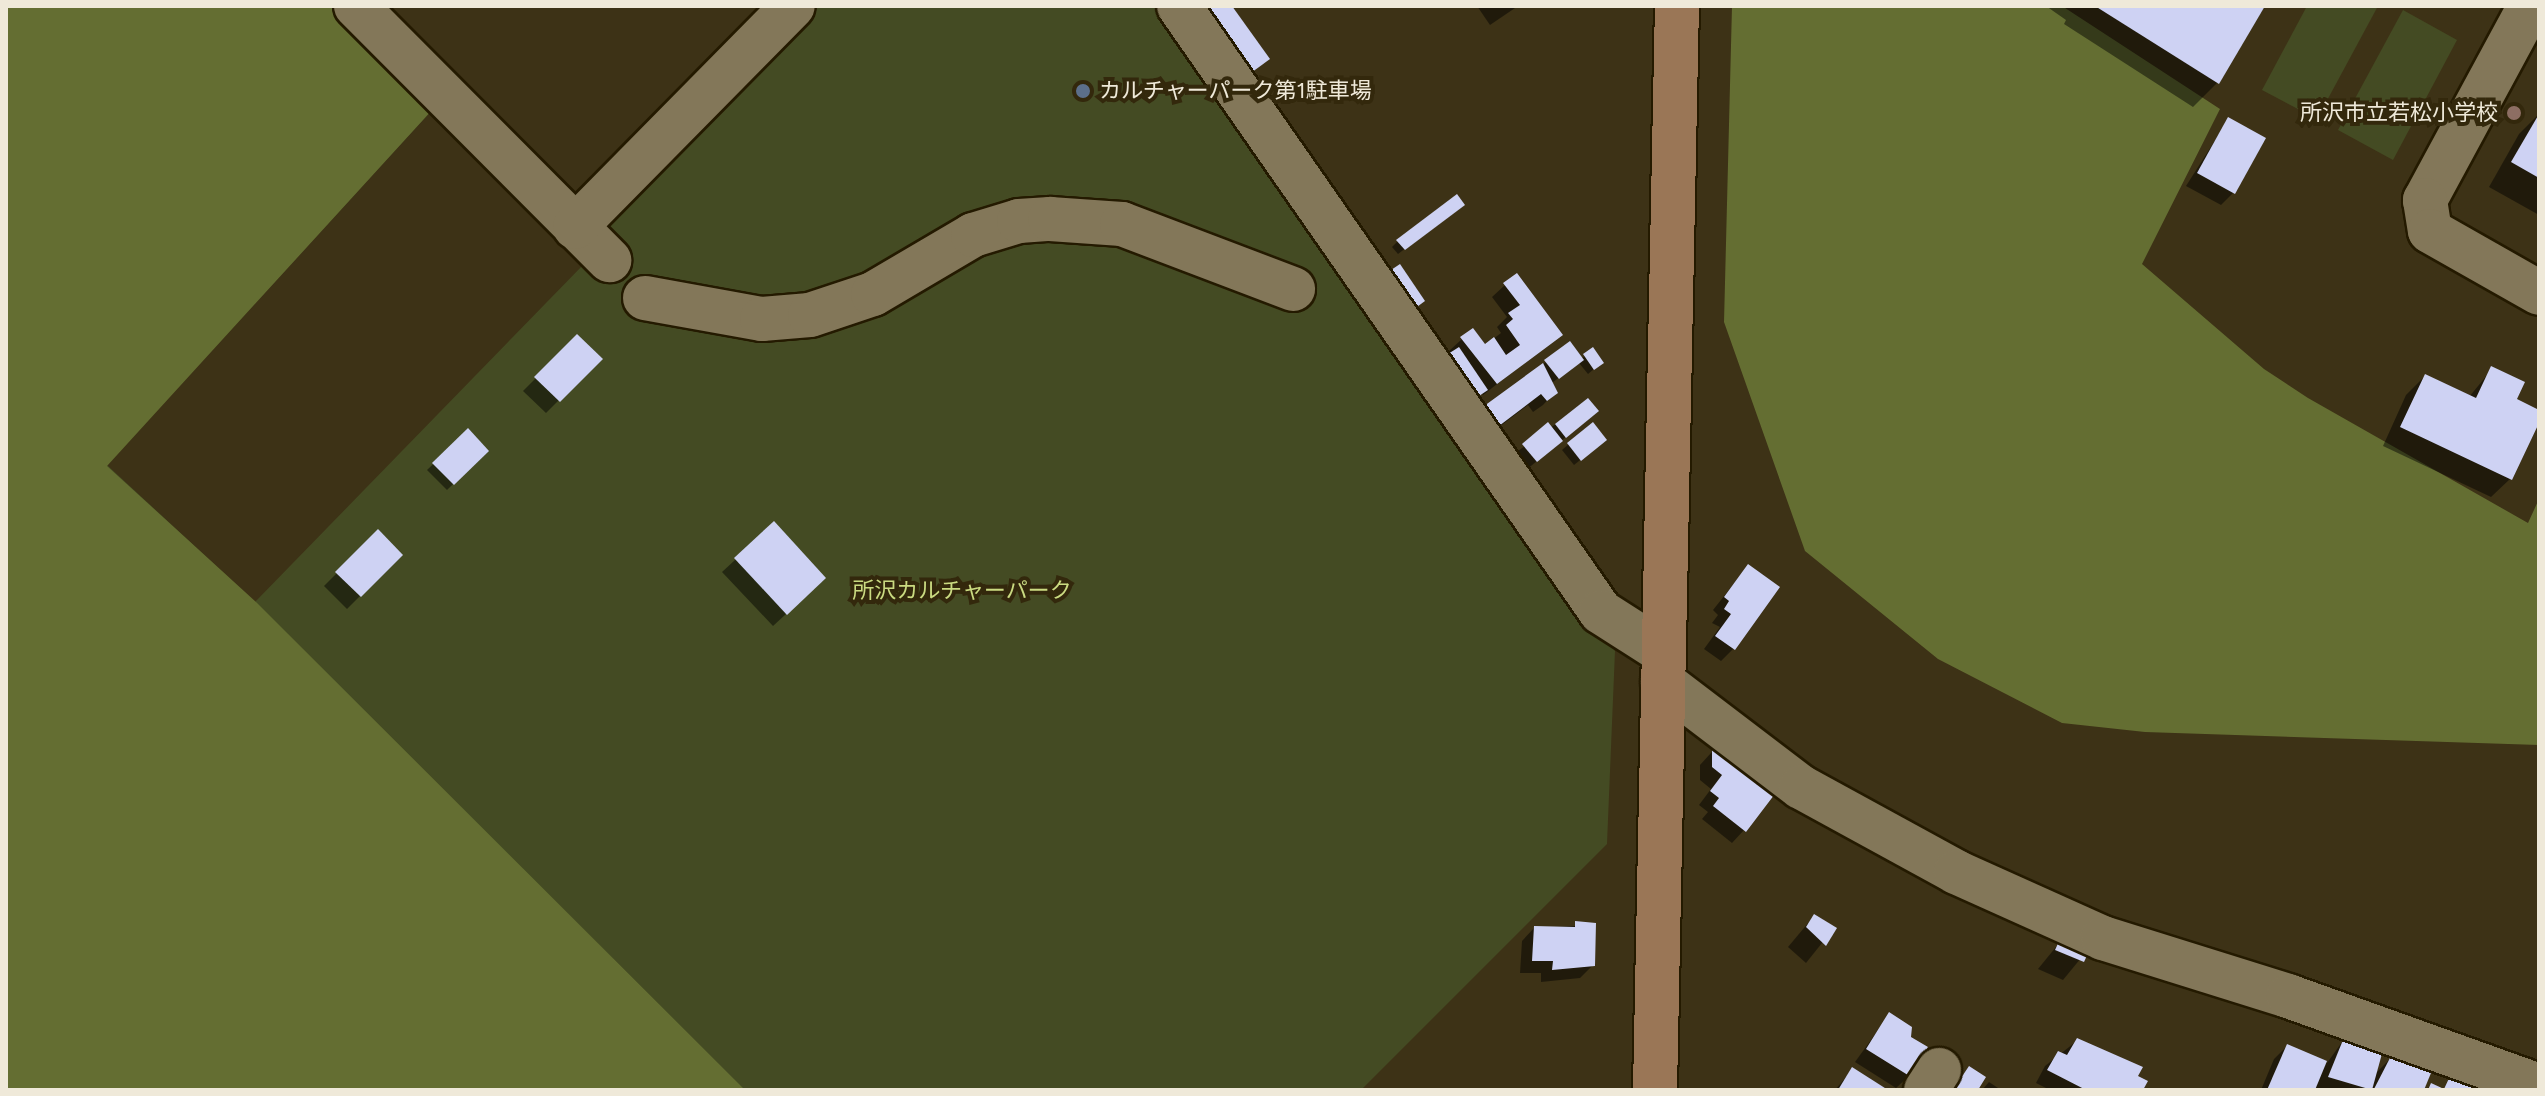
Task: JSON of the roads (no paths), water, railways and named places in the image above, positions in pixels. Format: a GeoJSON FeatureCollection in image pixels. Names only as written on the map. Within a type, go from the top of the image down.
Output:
{"type":"FeatureCollection","features":[{"type":"Feature","properties":{"kind":"street"},"geometry":{"type":"LineString","coordinates":[[356,6],[609,260]]}},
{"type":"Feature","properties":{"kind":"street"},"geometry":{"type":"LineString","coordinates":[[575,227],[793,6]]}},
{"type":"Feature","properties":{"kind":"street"},"geometry":{"type":"LineString","coordinates":[[1179,6],[1601,612],[1801,787],[1956,872],[2103,938],[2288,996],[2539,1086]]}},
{"type":"Feature","properties":{"kind":"street"},"geometry":{"type":"LineString","coordinates":[[1655,1090],[1677,6]]}},
{"type":"Feature","properties":{"kind":"street"},"geometry":{"type":"LineString","coordinates":[[2530,6],[2425,200],[2430,231],[2539,293]]}},
{"type":"Feature","properties":{"kind":"street"},"geometry":{"type":"LineString","coordinates":[[645,298],[762,319],[810,315],[873,294],[973,235],[1019,221],[1050,219],[1122,224],[1293,289]]}},
{"type":"Feature","properties":{"kind":"place","name":"カルチャーパーク第1駐車場"},"geometry":{"type":"Point","coordinates":[1083,91]}},
{"type":"Feature","properties":{"kind":"place","name":"所沢市立若松小学校"},"geometry":{"type":"Point","coordinates":[2514,113]}},
{"type":"Feature","properties":{"kind":"park label","name":"所沢カルチャーパーク"},"geometry":{"type":"Point","coordinates":[962,591]}}]}
